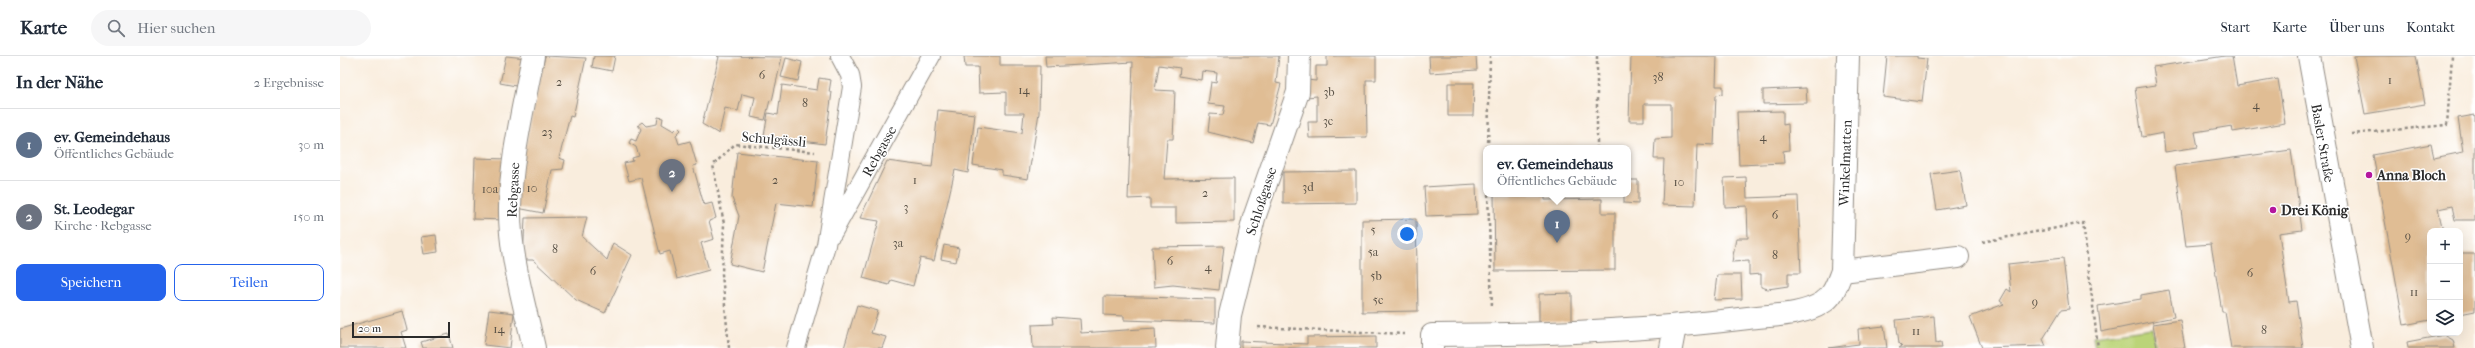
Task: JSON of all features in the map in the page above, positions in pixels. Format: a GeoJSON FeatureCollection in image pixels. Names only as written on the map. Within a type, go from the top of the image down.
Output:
{"type":"FeatureCollection","features":[{"type":"Feature","properties":{"kind":"street","name":"Rebgasse"},"geometry":{"type":"LineString","coordinates":[[533,56],[515,154],[510,207],[516,265],[534,348]]}},
{"type":"Feature","properties":{"kind":"street","name":"Schloßgasse"},"geometry":{"type":"LineString","coordinates":[[1227,348],[1230,314],[1254,218],[1298,92],[1299,56]]}},
{"type":"Feature","properties":{"kind":"street","name":"Winkelmatten"},"geometry":{"type":"LineString","coordinates":[[1432,342],[1493,335],[1676,327],[1799,311],[1822,304],[1834,292],[1842,271],[1848,56]]}},
{"type":"Feature","properties":{"kind":"street","name":"Basler Straße"},"geometry":{"type":"LineString","coordinates":[[2309,56],[2322,137],[2362,348]]}},
{"type":"Feature","properties":{"kind":"street"},"geometry":{"type":"LineString","coordinates":[[1842,271],[1958,257]]}},
{"type":"Feature","properties":{"kind":"street"},"geometry":{"type":"LineString","coordinates":[[1671,348],[1676,327]]}},
{"type":"Feature","properties":{"kind":"lane","name":"Rebgasse"},"geometry":{"type":"LineString","coordinates":[[796,348],[826,245],[852,87],[847,70],[840,56]]}},
{"type":"Feature","properties":{"kind":"lane","name":"Rebgasse"},"geometry":{"type":"LineString","coordinates":[[826,245],[931,56]]}},
{"type":"Feature","properties":{"kind":"path"},"geometry":{"type":"LineString","coordinates":[[1488,145],[1490,56]]}},
{"type":"Feature","properties":{"kind":"path"},"geometry":{"type":"LineString","coordinates":[[1597,56],[1597,145]]}},
{"type":"Feature","properties":{"kind":"path"},"geometry":{"type":"LineString","coordinates":[[2322,137],[2447,125],[2452,56]]}},
{"type":"Feature","properties":{"kind":"path","name":"Schulgässli"},"geometry":{"type":"LineString","coordinates":[[730,348],[722,274],[724,224],[713,165],[735,144],[841,155]]}},
{"type":"Feature","properties":{"kind":"path"},"geometry":{"type":"LineString","coordinates":[[1488,197],[1493,335]]}},
{"type":"Feature","properties":{"kind":"path"},"geometry":{"type":"LineString","coordinates":[[1958,257],[1981,242],[2083,223],[2098,348]]}},
{"type":"Feature","properties":{"kind":"path"},"geometry":{"type":"LineString","coordinates":[[1230,314],[1260,328],[1432,342]]}},
{"type":"Feature","properties":{"kind":"green space"},"geometry":{"type":"Polygon","coordinates":[[[2152,328],[2155,348],[2095,348],[2093,336],[2152,328]]]}},
{"type":"Feature","properties":{"kind":"building"},"geometry":{"type":"Polygon","coordinates":[[[506,56],[527,58],[521,87],[500,83],[506,56]]]}},
{"type":"Feature","properties":{"kind":"building"},"geometry":{"type":"Polygon","coordinates":[[[545,56],[586,58],[573,117],[570,116],[559,158],[565,160],[563,169],[552,170],[543,213],[512,207],[545,56]]]}},
{"type":"Feature","properties":{"kind":"building"},"geometry":{"type":"Polygon","coordinates":[[[594,56],[615,56],[612,71],[592,67],[594,56]]]}},
{"type":"Feature","properties":{"kind":"building"},"geometry":{"type":"Polygon","coordinates":[[[717,56],[782,57],[772,101],[770,100],[765,120],[751,117],[755,97],[742,94],[738,111],[725,108],[719,134],[702,124],[719,57],[717,56]]]}},
{"type":"Feature","properties":{"kind":"building"},"geometry":{"type":"Polygon","coordinates":[[[964,56],[1000,56],[1000,66],[1040,66],[1039,113],[1028,179],[1002,175],[1002,170],[973,165],[978,127],[1022,133],[1024,113],[1006,113],[1006,92],[979,93],[978,67],[965,67],[964,56]]]}},
{"type":"Feature","properties":{"kind":"building"},"geometry":{"type":"Polygon","coordinates":[[[1045,56],[1279,56],[1276,83],[1281,84],[1270,125],[1258,123],[1253,143],[1208,132],[1210,114],[1223,115],[1225,106],[1208,104],[1211,82],[1216,83],[1217,73],[1202,71],[1201,80],[1179,76],[1180,68],[1159,65],[1155,90],[1175,91],[1173,139],[1167,139],[1164,179],[1234,178],[1234,222],[1176,223],[1176,208],[1150,208],[1150,198],[1128,199],[1133,62],[1046,67],[1045,56]]]}},
{"type":"Feature","properties":{"kind":"building"},"geometry":{"type":"Polygon","coordinates":[[[1327,56],[1376,56],[1376,80],[1366,80],[1367,137],[1309,138],[1308,122],[1317,122],[1317,96],[1307,97],[1307,80],[1316,81],[1316,66],[1327,66],[1327,56]]]}},
{"type":"Feature","properties":{"kind":"building"},"geometry":{"type":"Polygon","coordinates":[[[1429,56],[1476,56],[1477,70],[1430,73],[1429,56]]]}},
{"type":"Feature","properties":{"kind":"building"},"geometry":{"type":"Polygon","coordinates":[[[1631,56],[1717,56],[1716,86],[1723,86],[1723,94],[1716,95],[1714,145],[1697,144],[1695,206],[1662,205],[1664,159],[1654,159],[1655,139],[1671,138],[1671,104],[1644,104],[1644,121],[1629,121],[1631,56]]]}},
{"type":"Feature","properties":{"kind":"building"},"geometry":{"type":"Polygon","coordinates":[[[1887,56],[1917,56],[1917,58],[1927,59],[1922,102],[1883,97],[1887,56]]]}},
{"type":"Feature","properties":{"kind":"building"},"geometry":{"type":"Polygon","coordinates":[[[2232,56],[2237,86],[2278,79],[2285,123],[2233,132],[2232,126],[2195,132],[2198,147],[2165,152],[2163,133],[2142,137],[2135,88],[2156,85],[2153,67],[2232,56]]]}},
{"type":"Feature","properties":{"kind":"building"},"geometry":{"type":"Polygon","coordinates":[[[2354,56],[2416,56],[2425,104],[2365,114],[2354,56]]]}},
{"type":"Feature","properties":{"kind":"building"},"geometry":{"type":"Polygon","coordinates":[[[786,58],[802,62],[798,81],[781,77],[786,58]]]}},
{"type":"Feature","properties":{"kind":"building"},"geometry":{"type":"Polygon","coordinates":[[[819,78],[831,80],[829,92],[832,92],[825,144],[764,136],[768,113],[778,115],[782,85],[817,90],[819,78]]]}},
{"type":"Feature","properties":{"kind":"building"},"geometry":{"type":"Polygon","coordinates":[[[1448,83],[1474,83],[1473,116],[1448,116],[1448,83]]]}},
{"type":"Feature","properties":{"kind":"building"},"geometry":{"type":"Polygon","coordinates":[[[1806,88],[1807,103],[1763,104],[1763,90],[1806,88]]]}},
{"type":"Feature","properties":{"kind":"building"},"geometry":{"type":"Polygon","coordinates":[[[938,110],[975,114],[968,173],[955,170],[934,261],[920,258],[913,286],[891,280],[889,285],[863,278],[879,221],[860,218],[887,161],[932,167],[938,110]]]}},
{"type":"Feature","properties":{"kind":"building"},"geometry":{"type":"Polygon","coordinates":[[[1783,111],[1783,125],[1788,124],[1789,150],[1783,151],[1784,163],[1739,165],[1737,112],[1783,111]]]}},
{"type":"Feature","properties":{"kind":"building"},"geometry":{"type":"Polygon","coordinates":[[[2475,115],[2475,220],[2455,220],[2452,206],[2438,209],[2442,228],[2427,228],[2427,321],[2404,325],[2373,155],[2431,144],[2434,158],[2463,152],[2458,118],[2475,115]]]}},
{"type":"Feature","properties":{"kind":"building"},"geometry":{"type":"Polygon","coordinates":[[[658,117],[663,118],[662,124],[674,131],[678,127],[681,130],[676,135],[679,144],[690,141],[697,165],[693,166],[704,205],[712,203],[716,218],[709,221],[714,239],[701,243],[709,270],[677,279],[670,251],[660,254],[641,178],[629,181],[624,163],[633,161],[632,158],[639,156],[636,147],[629,143],[631,139],[636,141],[641,129],[638,125],[642,122],[646,126],[657,124],[658,117]]]}},
{"type":"Feature","properties":{"kind":"building"},"geometry":{"type":"Polygon","coordinates":[[[2291,150],[2302,230],[2279,233],[2289,302],[2296,301],[2303,348],[2231,348],[2225,312],[2222,312],[2211,244],[2186,246],[2175,166],[2291,150]]]}},
{"type":"Feature","properties":{"kind":"building"},"geometry":{"type":"Polygon","coordinates":[[[737,152],[818,161],[813,207],[776,203],[762,272],[730,264],[739,216],[732,198],[737,152]]]}},
{"type":"Feature","properties":{"kind":"building"},"geometry":{"type":"Polygon","coordinates":[[[475,158],[508,159],[505,220],[473,219],[475,158]]]}},
{"type":"Feature","properties":{"kind":"building"},"geometry":{"type":"Polygon","coordinates":[[[1960,170],[1966,205],[1937,210],[1931,174],[1960,170]]]}},
{"type":"Feature","properties":{"kind":"building"},"geometry":{"type":"Polygon","coordinates":[[[1356,171],[1356,203],[1283,204],[1283,172],[1356,171]]]}},
{"type":"Feature","properties":{"kind":"building"},"geometry":{"type":"Polygon","coordinates":[[[1746,177],[1747,198],[1798,196],[1801,273],[1788,273],[1788,286],[1768,289],[1761,287],[1761,274],[1749,275],[1749,261],[1732,262],[1736,238],[1748,238],[1747,206],[1725,207],[1724,178],[1746,177]]]}},
{"type":"Feature","properties":{"kind":"building"},"geometry":{"type":"Polygon","coordinates":[[[1631,180],[1638,180],[1638,204],[1624,203],[1624,197],[1631,197],[1631,180]]]}},
{"type":"Feature","properties":{"kind":"building"},"geometry":{"type":"Polygon","coordinates":[[[1476,184],[1477,214],[1426,216],[1424,187],[1476,184]]]}},
{"type":"Feature","properties":{"kind":"building"},"geometry":{"type":"Polygon","coordinates":[[[1494,197],[1545,197],[1545,200],[1602,199],[1602,213],[1615,213],[1615,270],[1495,271],[1494,197]]]}},
{"type":"Feature","properties":{"kind":"building"},"geometry":{"type":"Polygon","coordinates":[[[587,217],[582,237],[607,260],[613,243],[632,255],[605,313],[576,300],[533,260],[523,260],[525,218],[587,217]]]}},
{"type":"Feature","properties":{"kind":"building"},"geometry":{"type":"Polygon","coordinates":[[[1416,219],[1418,311],[1362,312],[1362,220],[1416,219]]]}},
{"type":"Feature","properties":{"kind":"building"},"geometry":{"type":"Polygon","coordinates":[[[436,235],[438,252],[424,254],[421,237],[436,235]]]}},
{"type":"Feature","properties":{"kind":"building"},"geometry":{"type":"Polygon","coordinates":[[[944,245],[959,248],[956,262],[941,259],[944,245]]]}},
{"type":"Feature","properties":{"kind":"building"},"geometry":{"type":"Polygon","coordinates":[[[1224,246],[1219,290],[1173,285],[1154,287],[1152,247],[1224,246]]]}},
{"type":"Feature","properties":{"kind":"building"},"geometry":{"type":"Polygon","coordinates":[[[2463,254],[2475,254],[2475,311],[2463,313],[2463,254]]]}},
{"type":"Feature","properties":{"kind":"building"},"geometry":{"type":"Polygon","coordinates":[[[2063,258],[2069,309],[2061,310],[2043,339],[2046,346],[1982,348],[1970,317],[2004,304],[2000,301],[2007,289],[2011,292],[2008,264],[2063,258]]]}},
{"type":"Feature","properties":{"kind":"building"},"geometry":{"type":"Polygon","coordinates":[[[1717,275],[1741,275],[1742,299],[1714,300],[1717,275]]]}},
{"type":"Feature","properties":{"kind":"building"},"geometry":{"type":"Polygon","coordinates":[[[2169,290],[2174,317],[2101,332],[2098,306],[2141,299],[2141,295],[2169,290]]]}},
{"type":"Feature","properties":{"kind":"building"},"geometry":{"type":"Polygon","coordinates":[[[1572,293],[1572,322],[1539,322],[1539,294],[1572,293]]]}},
{"type":"Feature","properties":{"kind":"building"},"geometry":{"type":"Polygon","coordinates":[[[1104,296],[1215,299],[1215,323],[1124,320],[1124,316],[1104,315],[1104,296]]]}},
{"type":"Feature","properties":{"kind":"building"},"geometry":{"type":"Polygon","coordinates":[[[857,305],[878,311],[871,333],[886,337],[882,348],[844,348],[857,305]]]}},
{"type":"Feature","properties":{"kind":"building"},"geometry":{"type":"Polygon","coordinates":[[[489,310],[514,313],[510,348],[484,345],[489,310]]]}},
{"type":"Feature","properties":{"kind":"building"},"geometry":{"type":"Polygon","coordinates":[[[402,311],[407,330],[401,332],[406,348],[340,348],[340,329],[402,311]]]}},
{"type":"Feature","properties":{"kind":"building"},"geometry":{"type":"Polygon","coordinates":[[[1934,316],[1936,343],[1941,342],[1942,348],[1899,348],[1902,346],[1899,343],[1896,320],[1934,316]]]}},
{"type":"Feature","properties":{"kind":"building"},"geometry":{"type":"Polygon","coordinates":[[[1053,317],[1080,319],[1081,333],[1155,328],[1156,348],[1033,348],[1032,325],[1054,324],[1053,317]]]}},
{"type":"Feature","properties":{"kind":"building"},"geometry":{"type":"Polygon","coordinates":[[[2180,320],[2185,348],[2157,348],[2153,324],[2180,320]]]}},
{"type":"Feature","properties":{"kind":"building"},"geometry":{"type":"Polygon","coordinates":[[[1884,326],[1887,348],[1828,348],[1859,344],[1858,329],[1884,326]]]}},
{"type":"Feature","properties":{"kind":"building"},"geometry":{"type":"Polygon","coordinates":[[[449,334],[453,348],[423,348],[421,342],[449,334]]]}},
{"type":"Feature","properties":{"kind":"building"},"geometry":{"type":"Polygon","coordinates":[[[1376,336],[1376,348],[1241,348],[1241,341],[1307,344],[1307,337],[1376,336]]]}},
{"type":"Feature","properties":{"kind":"building"},"geometry":{"type":"Polygon","coordinates":[[[2446,336],[2453,340],[2455,348],[2408,348],[2407,342],[2446,336]]]}},
{"type":"Feature","properties":{"kind":"place","name":"Anna Bloch"},"geometry":{"type":"Point","coordinates":[2369,175]}},
{"type":"Feature","properties":{"kind":"place","name":"St. Leodegar"},"geometry":{"type":"Point","coordinates":[672,192]}},
{"type":"Feature","properties":{"kind":"place","name":"Drei König"},"geometry":{"type":"Point","coordinates":[2273,210]}},
{"type":"Feature","properties":{"kind":"place","name":"ev. Gemeindehaus"},"geometry":{"type":"Point","coordinates":[1557,243]}}]}
